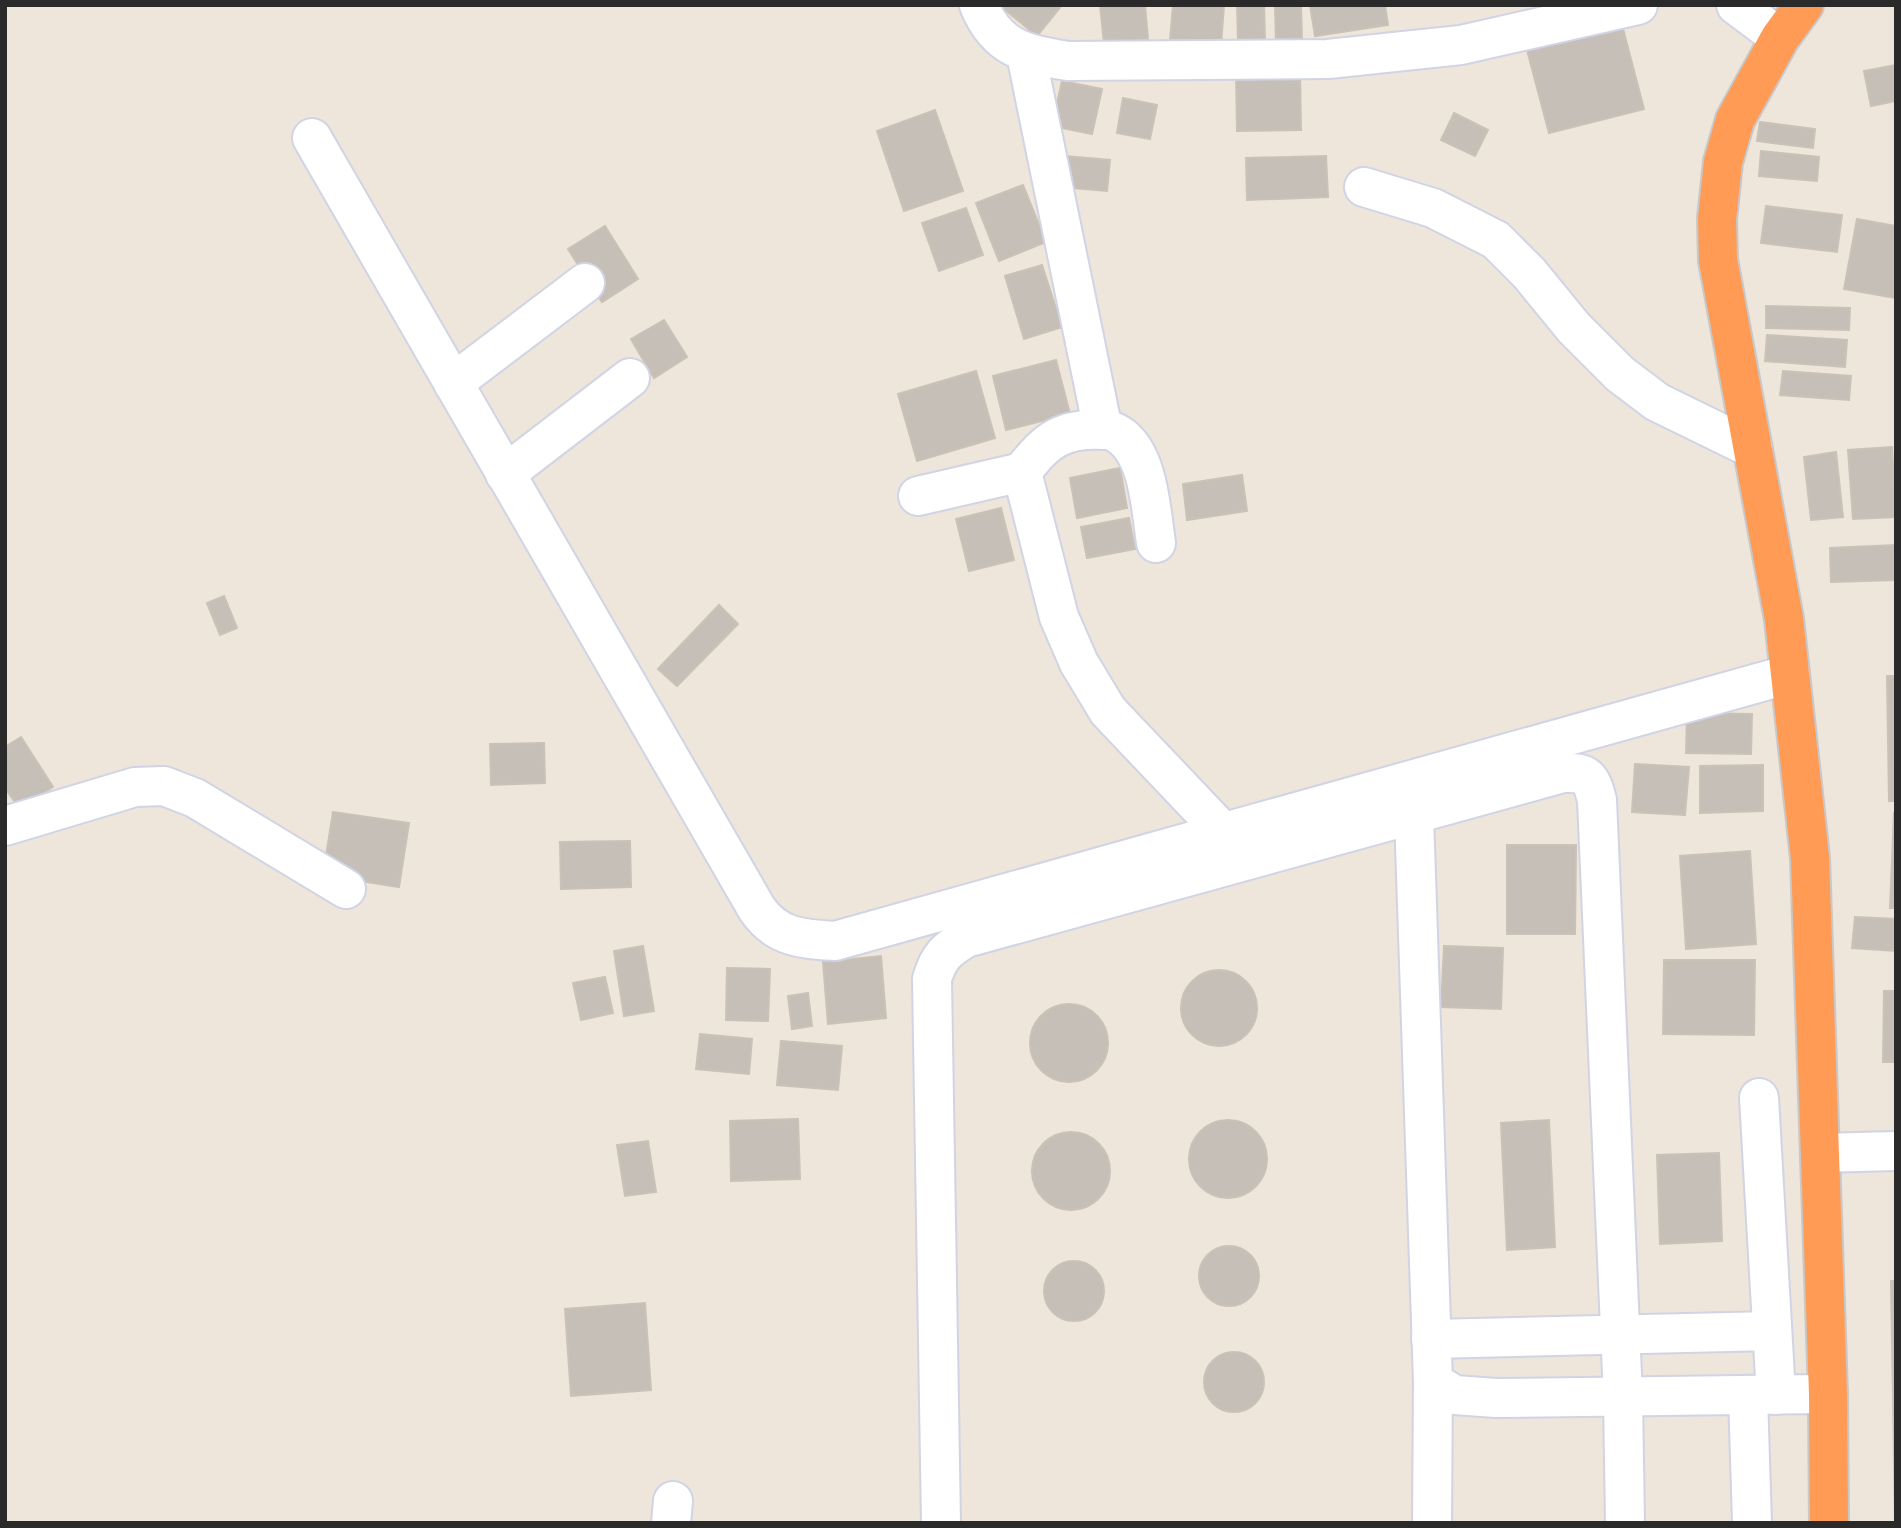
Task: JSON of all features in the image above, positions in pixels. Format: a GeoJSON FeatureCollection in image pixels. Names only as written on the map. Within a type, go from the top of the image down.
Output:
{"type":"FeatureCollection","features":[{"type":"Feature","properties":{"kind":"highway"},"geometry":{"type":"LineString","coordinates":[[1804,5],[1780,38],[1735,120],[1723,162],[1717,219],[1718,260],[1784,619],[1810,858],[1828,1394],[1829,1523]]}},
{"type":"Feature","properties":{"kind":"street"},"geometry":{"type":"LineString","coordinates":[[979,5],[999,39],[1026,54],[1068,61],[1328,59],[1461,45],[1638,5]]}},
{"type":"Feature","properties":{"kind":"street"},"geometry":{"type":"LineString","coordinates":[[1736,5],[1780,38]]}},
{"type":"Feature","properties":{"kind":"street"},"geometry":{"type":"LineString","coordinates":[[1026,54],[1103,430]]}},
{"type":"Feature","properties":{"kind":"street"},"geometry":{"type":"LineString","coordinates":[[312,138],[757,909],[768,925],[786,934],[835,941],[1790,674]]}},
{"type":"Feature","properties":{"kind":"street"},"geometry":{"type":"LineString","coordinates":[[1364,187],[1433,208],[1496,240],[1529,273],[1574,328],[1620,374],[1657,402],[1753,449]]}},
{"type":"Feature","properties":{"kind":"street"},"geometry":{"type":"LineString","coordinates":[[453,383],[585,283]]}},
{"type":"Feature","properties":{"kind":"street"},"geometry":{"type":"LineString","coordinates":[[505,474],[630,378]]}},
{"type":"Feature","properties":{"kind":"street"},"geometry":{"type":"LineString","coordinates":[[918,496],[1022,472],[1040,449],[1055,437],[1072,431],[1103,430],[1118,434],[1134,451],[1145,473],[1156,542]]}},
{"type":"Feature","properties":{"kind":"street"},"geometry":{"type":"LineString","coordinates":[[1022,472],[1059,617],[1079,663],[1108,711],[1222,831]]}},
{"type":"Feature","properties":{"kind":"street"},"geometry":{"type":"LineString","coordinates":[[941,1523],[932,979],[937,961],[950,947],[966,938],[1563,773],[1578,772],[1587,775],[1597,800],[1623,1397],[1625,1523]]}},
{"type":"Feature","properties":{"kind":"street"},"geometry":{"type":"LineString","coordinates":[[5,826],[135,787],[164,786],[195,798],[346,890]]}},
{"type":"Feature","properties":{"kind":"street"},"geometry":{"type":"LineString","coordinates":[[1414,815],[1433,1382],[1432,1523]]}},
{"type":"Feature","properties":{"kind":"street"},"geometry":{"type":"LineString","coordinates":[[1752,1523],[1762,1395],[1772,1331],[1759,1098]]}},
{"type":"Feature","properties":{"kind":"street"},"geometry":{"type":"LineString","coordinates":[[1820,1153],[1896,1151]]}},
{"type":"Feature","properties":{"kind":"street"},"geometry":{"type":"LineString","coordinates":[[1431,1339],[1772,1331]]}},
{"type":"Feature","properties":{"kind":"street"},"geometry":{"type":"LineString","coordinates":[[1433,1382],[1455,1395],[1496,1398],[1828,1394]]}},
{"type":"Feature","properties":{"kind":"building"},"geometry":{"type":"Polygon","coordinates":[[[1005,5],[1062,5],[1037,36],[1003,8],[1005,5]]]}},
{"type":"Feature","properties":{"kind":"building"},"geometry":{"type":"Polygon","coordinates":[[[1100,5],[1145,5],[1148,39],[1104,43],[1100,5]]]}},
{"type":"Feature","properties":{"kind":"building"},"geometry":{"type":"Polygon","coordinates":[[[1173,5],[1224,5],[1221,45],[1170,40],[1173,5]]]}},
{"type":"Feature","properties":{"kind":"building"},"geometry":{"type":"Polygon","coordinates":[[[1237,5],[1264,5],[1265,40],[1238,40],[1237,5]]]}},
{"type":"Feature","properties":{"kind":"building"},"geometry":{"type":"Polygon","coordinates":[[[1301,5],[1302,41],[1276,42],[1275,6],[1301,5]]]}},
{"type":"Feature","properties":{"kind":"building"},"geometry":{"type":"Polygon","coordinates":[[[1310,5],[1385,5],[1388,25],[1315,36],[1310,5]]]}},
{"type":"Feature","properties":{"kind":"building"},"geometry":{"type":"Polygon","coordinates":[[[1622,25],[1644,109],[1549,133],[1527,50],[1622,25]]]}},
{"type":"Feature","properties":{"kind":"building"},"geometry":{"type":"Polygon","coordinates":[[[1896,65],[1896,101],[1871,106],[1864,71],[1896,65]]]}},
{"type":"Feature","properties":{"kind":"building"},"geometry":{"type":"Polygon","coordinates":[[[1300,72],[1301,130],[1237,131],[1236,74],[1300,72]]]}},
{"type":"Feature","properties":{"kind":"building"},"geometry":{"type":"Polygon","coordinates":[[[1062,81],[1102,89],[1092,134],[1052,126],[1062,81]]]}},
{"type":"Feature","properties":{"kind":"building"},"geometry":{"type":"Polygon","coordinates":[[[1123,98],[1157,105],[1150,139],[1117,133],[1123,98]]]}},
{"type":"Feature","properties":{"kind":"building"},"geometry":{"type":"Polygon","coordinates":[[[935,110],[963,191],[904,211],[877,131],[935,110]]]}},
{"type":"Feature","properties":{"kind":"building"},"geometry":{"type":"Polygon","coordinates":[[[1454,113],[1488,130],[1475,156],[1441,140],[1454,113]]]}},
{"type":"Feature","properties":{"kind":"building"},"geometry":{"type":"Polygon","coordinates":[[[1760,122],[1815,129],[1813,148],[1757,141],[1760,122]]]}},
{"type":"Feature","properties":{"kind":"building"},"geometry":{"type":"Polygon","coordinates":[[[1761,151],[1819,157],[1817,181],[1759,176],[1761,151]]]}},
{"type":"Feature","properties":{"kind":"building"},"geometry":{"type":"Polygon","coordinates":[[[1064,156],[1110,160],[1107,191],[1061,187],[1064,156]]]}},
{"type":"Feature","properties":{"kind":"building"},"geometry":{"type":"Polygon","coordinates":[[[1326,156],[1328,197],[1247,200],[1246,158],[1326,156]]]}},
{"type":"Feature","properties":{"kind":"building"},"geometry":{"type":"Polygon","coordinates":[[[1023,185],[1046,242],[999,261],[976,203],[1023,185]]]}},
{"type":"Feature","properties":{"kind":"building"},"geometry":{"type":"Polygon","coordinates":[[[1766,206],[1842,215],[1837,252],[1761,243],[1766,206]]]}},
{"type":"Feature","properties":{"kind":"building"},"geometry":{"type":"Polygon","coordinates":[[[966,208],[983,255],[939,271],[922,223],[966,208]]]}},
{"type":"Feature","properties":{"kind":"building"},"geometry":{"type":"Polygon","coordinates":[[[1857,219],[1896,226],[1896,298],[1844,289],[1857,219]]]}},
{"type":"Feature","properties":{"kind":"building"},"geometry":{"type":"Polygon","coordinates":[[[605,226],[638,279],[602,302],[568,249],[605,226]]]}},
{"type":"Feature","properties":{"kind":"building"},"geometry":{"type":"Polygon","coordinates":[[[1042,265],[1062,327],[1024,339],[1005,276],[1042,265]]]}},
{"type":"Feature","properties":{"kind":"building"},"geometry":{"type":"Polygon","coordinates":[[[1766,306],[1850,308],[1849,330],[1766,328],[1766,306]]]}},
{"type":"Feature","properties":{"kind":"building"},"geometry":{"type":"Polygon","coordinates":[[[664,320],[687,357],[654,378],[631,339],[664,320]]]}},
{"type":"Feature","properties":{"kind":"building"},"geometry":{"type":"Polygon","coordinates":[[[1767,335],[1847,340],[1845,367],[1765,361],[1767,335]]]}},
{"type":"Feature","properties":{"kind":"building"},"geometry":{"type":"Polygon","coordinates":[[[1056,360],[1070,414],[1006,430],[993,376],[1056,360]]]}},
{"type":"Feature","properties":{"kind":"building"},"geometry":{"type":"Polygon","coordinates":[[[976,371],[995,438],[917,461],[898,394],[976,371]]]}},
{"type":"Feature","properties":{"kind":"building"},"geometry":{"type":"Polygon","coordinates":[[[1783,371],[1851,376],[1849,400],[1780,395],[1783,371]]]}},
{"type":"Feature","properties":{"kind":"building"},"geometry":{"type":"Polygon","coordinates":[[[1892,447],[1896,517],[1853,519],[1848,450],[1892,447]]]}},
{"type":"Feature","properties":{"kind":"building"},"geometry":{"type":"Polygon","coordinates":[[[1836,452],[1843,517],[1811,520],[1804,457],[1836,452]]]}},
{"type":"Feature","properties":{"kind":"building"},"geometry":{"type":"Polygon","coordinates":[[[1120,468],[1127,508],[1077,518],[1070,478],[1120,468]]]}},
{"type":"Feature","properties":{"kind":"building"},"geometry":{"type":"Polygon","coordinates":[[[1242,475],[1247,511],[1187,520],[1183,484],[1242,475]]]}},
{"type":"Feature","properties":{"kind":"building"},"geometry":{"type":"Polygon","coordinates":[[[1001,508],[1014,560],[969,571],[956,519],[1001,508]]]}},
{"type":"Feature","properties":{"kind":"building"},"geometry":{"type":"Polygon","coordinates":[[[1129,518],[1135,549],[1087,558],[1081,527],[1129,518]]]}},
{"type":"Feature","properties":{"kind":"building"},"geometry":{"type":"Polygon","coordinates":[[[1896,545],[1896,580],[1831,582],[1830,548],[1896,545]]]}},
{"type":"Feature","properties":{"kind":"building"},"geometry":{"type":"Polygon","coordinates":[[[224,596],[237,628],[220,635],[207,603],[224,596]]]}},
{"type":"Feature","properties":{"kind":"building"},"geometry":{"type":"Polygon","coordinates":[[[719,605],[738,624],[677,686],[658,669],[719,605]]]}},
{"type":"Feature","properties":{"kind":"building"},"geometry":{"type":"Polygon","coordinates":[[[1887,676],[1896,676],[1896,801],[1889,801],[1887,676]]]}},
{"type":"Feature","properties":{"kind":"building"},"geometry":{"type":"Polygon","coordinates":[[[1687,713],[1752,714],[1751,754],[1686,753],[1687,713]]]}},
{"type":"Feature","properties":{"kind":"building"},"geometry":{"type":"Polygon","coordinates":[[[21,737],[53,787],[19,808],[5,788],[5,747],[21,737]]]}},
{"type":"Feature","properties":{"kind":"building"},"geometry":{"type":"Polygon","coordinates":[[[544,743],[545,783],[491,785],[490,744],[544,743]]]}},
{"type":"Feature","properties":{"kind":"building"},"geometry":{"type":"Polygon","coordinates":[[[1635,764],[1689,767],[1685,815],[1632,812],[1635,764]]]}},
{"type":"Feature","properties":{"kind":"building"},"geometry":{"type":"Polygon","coordinates":[[[1763,765],[1763,811],[1700,813],[1700,766],[1763,765]]]}},
{"type":"Feature","properties":{"kind":"building"},"geometry":{"type":"Polygon","coordinates":[[[333,812],[409,823],[399,887],[323,875],[333,812]]]}},
{"type":"Feature","properties":{"kind":"building"},"geometry":{"type":"Polygon","coordinates":[[[1894,813],[1896,908],[1890,908],[1894,813]]]}},
{"type":"Feature","properties":{"kind":"building"},"geometry":{"type":"Polygon","coordinates":[[[630,841],[631,887],[561,889],[560,842],[630,841]]]}},
{"type":"Feature","properties":{"kind":"building"},"geometry":{"type":"Polygon","coordinates":[[[1507,845],[1576,845],[1575,934],[1507,934],[1507,845]]]}},
{"type":"Feature","properties":{"kind":"building"},"geometry":{"type":"Polygon","coordinates":[[[1750,851],[1756,944],[1686,949],[1680,856],[1750,851]]]}},
{"type":"Feature","properties":{"kind":"building"},"geometry":{"type":"Polygon","coordinates":[[[1855,917],[1896,919],[1896,951],[1852,948],[1855,917]]]}},
{"type":"Feature","properties":{"kind":"building"},"geometry":{"type":"Polygon","coordinates":[[[643,946],[654,1011],[624,1016],[614,951],[643,946]]]}},
{"type":"Feature","properties":{"kind":"building"},"geometry":{"type":"Polygon","coordinates":[[[1444,946],[1503,948],[1501,1009],[1441,1007],[1444,946]]]}},
{"type":"Feature","properties":{"kind":"building"},"geometry":{"type":"Polygon","coordinates":[[[881,956],[886,1018],[828,1024],[823,962],[881,956]]]}},
{"type":"Feature","properties":{"kind":"building"},"geometry":{"type":"Polygon","coordinates":[[[1664,960],[1755,960],[1754,1035],[1663,1034],[1664,960]]]}},
{"type":"Feature","properties":{"kind":"building"},"geometry":{"type":"Polygon","coordinates":[[[727,968],[770,969],[768,1021],[726,1020],[727,968]]]}},
{"type":"Feature","properties":{"kind":"building"},"geometry":{"type":"Polygon","coordinates":[[[1227,970],[1240,976],[1251,987],[1257,1000],[1255,1023],[1240,1040],[1227,1046],[1211,1046],[1198,1040],[1183,1023],[1181,1000],[1187,987],[1204,972],[1227,970]]]}},
{"type":"Feature","properties":{"kind":"building"},"geometry":{"type":"Polygon","coordinates":[[[605,977],[613,1013],[581,1020],[573,983],[605,977]]]}},
{"type":"Feature","properties":{"kind":"building"},"geometry":{"type":"Polygon","coordinates":[[[1884,991],[1896,991],[1896,1062],[1883,1062],[1884,991]]]}},
{"type":"Feature","properties":{"kind":"building"},"geometry":{"type":"Polygon","coordinates":[[[808,993],[812,1026],[792,1029],[788,996],[808,993]]]}},
{"type":"Feature","properties":{"kind":"building"},"geometry":{"type":"Polygon","coordinates":[[[1069,1004],[1084,1007],[1096,1016],[1105,1028],[1108,1043],[1105,1058],[1096,1070],[1084,1079],[1069,1082],[1054,1079],[1042,1070],[1033,1058],[1030,1043],[1033,1028],[1042,1016],[1054,1007],[1069,1004]]]}},
{"type":"Feature","properties":{"kind":"building"},"geometry":{"type":"Polygon","coordinates":[[[700,1034],[752,1039],[749,1074],[696,1069],[700,1034]]]}},
{"type":"Feature","properties":{"kind":"building"},"geometry":{"type":"Polygon","coordinates":[[[781,1041],[842,1046],[838,1090],[777,1085],[781,1041]]]}},
{"type":"Feature","properties":{"kind":"building"},"geometry":{"type":"Polygon","coordinates":[[[798,1119],[800,1179],[731,1181],[730,1121],[798,1119]]]}},
{"type":"Feature","properties":{"kind":"building"},"geometry":{"type":"Polygon","coordinates":[[[1228,1120],[1243,1123],[1255,1132],[1264,1144],[1267,1159],[1264,1174],[1255,1186],[1243,1195],[1228,1198],[1213,1195],[1201,1186],[1192,1174],[1189,1159],[1192,1144],[1201,1132],[1213,1123],[1228,1120]]]}},
{"type":"Feature","properties":{"kind":"building"},"geometry":{"type":"Polygon","coordinates":[[[1549,1120],[1555,1247],[1507,1250],[1501,1123],[1549,1120]]]}},
{"type":"Feature","properties":{"kind":"building"},"geometry":{"type":"Polygon","coordinates":[[[1071,1132],[1086,1135],[1098,1144],[1107,1156],[1110,1171],[1107,1186],[1098,1198],[1086,1207],[1071,1210],[1056,1207],[1044,1198],[1035,1186],[1032,1171],[1035,1156],[1044,1144],[1056,1135],[1071,1132]]]}},
{"type":"Feature","properties":{"kind":"building"},"geometry":{"type":"Polygon","coordinates":[[[648,1141],[656,1192],[625,1196],[617,1145],[648,1141]]]}},
{"type":"Feature","properties":{"kind":"building"},"geometry":{"type":"Polygon","coordinates":[[[1719,1153],[1722,1241],[1660,1244],[1657,1155],[1719,1153]]]}},
{"type":"Feature","properties":{"kind":"building"},"geometry":{"type":"Polygon","coordinates":[[[1229,1246],[1246,1251],[1254,1259],[1259,1276],[1254,1293],[1246,1301],[1229,1306],[1212,1301],[1204,1293],[1199,1276],[1204,1259],[1212,1251],[1229,1246]]]}},
{"type":"Feature","properties":{"kind":"building"},"geometry":{"type":"Polygon","coordinates":[[[1074,1261],[1091,1266],[1099,1274],[1104,1291],[1099,1308],[1091,1316],[1074,1321],[1057,1316],[1049,1308],[1044,1291],[1049,1274],[1057,1266],[1074,1261]]]}},
{"type":"Feature","properties":{"kind":"building"},"geometry":{"type":"Polygon","coordinates":[[[1891,1281],[1896,1281],[1895,1521],[1891,1281]]]}},
{"type":"Feature","properties":{"kind":"building"},"geometry":{"type":"Polygon","coordinates":[[[645,1303],[651,1390],[571,1396],[565,1309],[645,1303]]]}},
{"type":"Feature","properties":{"kind":"building"},"geometry":{"type":"Polygon","coordinates":[[[1234,1352],[1251,1357],[1259,1365],[1264,1382],[1259,1399],[1251,1407],[1234,1412],[1217,1407],[1209,1399],[1204,1382],[1209,1365],[1217,1357],[1234,1352]]]}}]}
